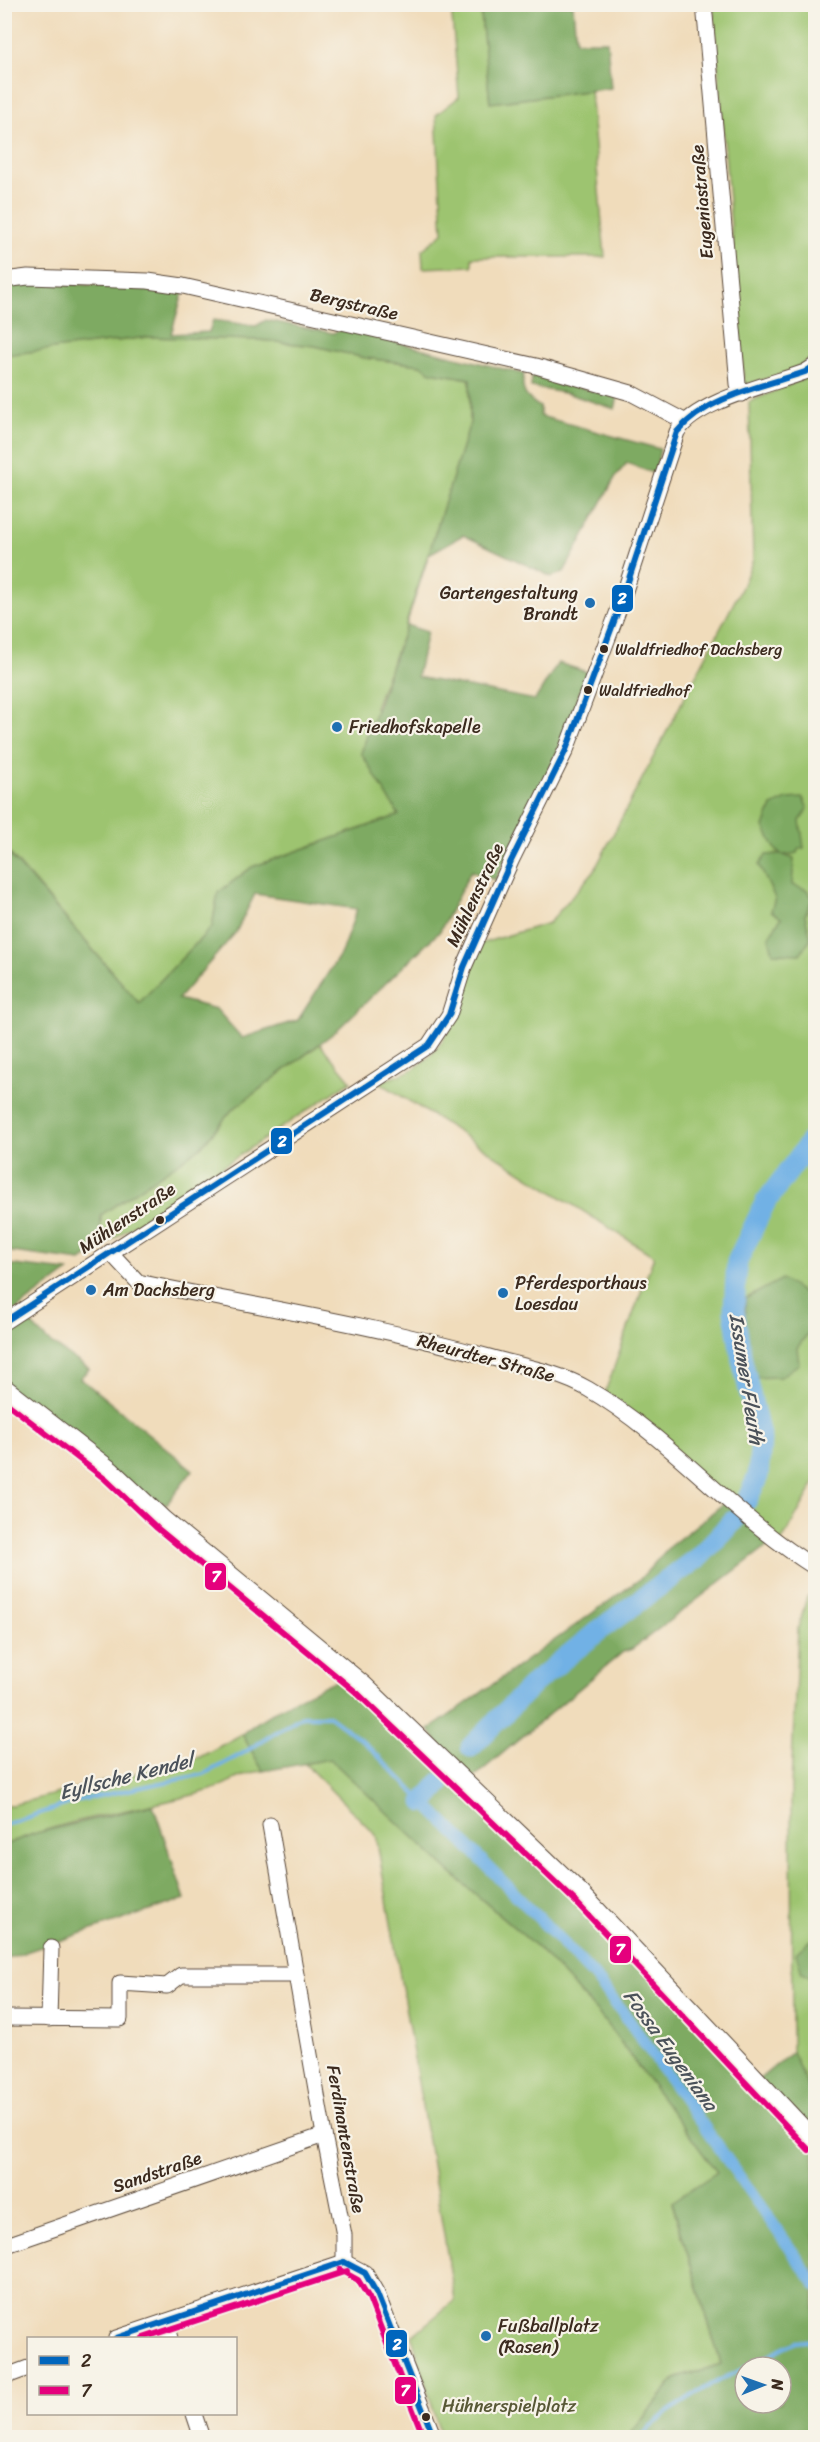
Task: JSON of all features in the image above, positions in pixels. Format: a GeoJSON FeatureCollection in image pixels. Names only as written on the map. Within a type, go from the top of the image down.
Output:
{"type":"FeatureCollection","features":[{"type":"Feature","properties":{"kind":"main road"},"geometry":{"type":"LineString","coordinates":[[4,1389],[111,1472],[163,1521],[363,1686],[581,1895],[816,2144]]}},
{"type":"Feature","properties":{"kind":"street","name":"Eugeniastraße"},"geometry":{"type":"LineString","coordinates":[[704,4],[738,384],[742,394]]}},
{"type":"Feature","properties":{"kind":"street","name":"Bergstraße"},"geometry":{"type":"LineString","coordinates":[[4,280],[28,277],[69,278],[148,281],[183,286],[536,366],[631,393],[684,421]]}},
{"type":"Feature","properties":{"kind":"street"},"geometry":{"type":"LineString","coordinates":[[684,421],[707,406],[805,372],[816,365]]}},
{"type":"Feature","properties":{"kind":"street","name":"Mühlenstraße"},"geometry":{"type":"LineString","coordinates":[[4,1322],[375,1079],[417,1055],[442,1028],[458,979],[511,861],[566,750],[621,603],[664,476],[669,451],[684,421]]}},
{"type":"Feature","properties":{"kind":"street","name":"Rheurdter Straße"},"geometry":{"type":"LineString","coordinates":[[110,1252],[138,1281],[445,1345],[550,1374],[585,1387],[626,1412],[779,1546],[816,1568]]}},
{"type":"Feature","properties":{"kind":"street","name":"Ferdinantenstraße"},"geometry":{"type":"LineString","coordinates":[[270,1825],[295,1975],[344,2235],[344,2262]]}},
{"type":"Feature","properties":{"kind":"street"},"geometry":{"type":"LineString","coordinates":[[49,2019],[51,1948]]}},
{"type":"Feature","properties":{"kind":"street"},"geometry":{"type":"LineString","coordinates":[[4,2018],[120,2019],[120,1983],[167,1986],[181,1975],[295,1975]]}},
{"type":"Feature","properties":{"kind":"street","name":"Sandstraße"},"geometry":{"type":"LineString","coordinates":[[4,2246],[324,2135]]}},
{"type":"Feature","properties":{"kind":"street"},"geometry":{"type":"LineString","coordinates":[[119,2337],[344,2262],[365,2273],[378,2294],[434,2438]]}},
{"type":"Feature","properties":{"kind":"street"},"geometry":{"type":"LineString","coordinates":[[165,2322],[170,2337]]}},
{"type":"Feature","properties":{"kind":"street"},"geometry":{"type":"LineString","coordinates":[[4,2377],[27,2368]]}},
{"type":"Feature","properties":{"kind":"street"},"geometry":{"type":"LineString","coordinates":[[194,2415],[202,2438]]}},
{"type":"Feature","properties":{"kind":"green space"},"geometry":{"type":"Polygon","coordinates":[[[451,5],[480,5],[490,103],[590,90],[605,257],[472,257],[472,266],[423,268],[422,250],[443,233],[436,115],[459,97],[451,5]]]}},
{"type":"Feature","properties":{"kind":"green space"},"geometry":{"type":"Polygon","coordinates":[[[480,5],[573,5],[576,41],[607,41],[611,88],[490,103],[480,5]]]}},
{"type":"Feature","properties":{"kind":"green space"},"geometry":{"type":"Polygon","coordinates":[[[713,5],[815,5],[815,357],[786,373],[744,385],[713,5]]]}},
{"type":"Feature","properties":{"kind":"green space"},"geometry":{"type":"Polygon","coordinates":[[[18,281],[184,290],[171,334],[209,332],[213,320],[256,326],[266,320],[333,333],[344,329],[524,374],[525,394],[540,407],[540,416],[660,449],[655,474],[627,463],[616,476],[564,572],[552,577],[463,535],[429,554],[406,625],[427,632],[417,677],[535,700],[558,663],[587,672],[556,756],[495,880],[471,871],[440,931],[335,1032],[232,1110],[200,1148],[101,1215],[100,1248],[81,1261],[5,1251],[4,848],[139,1003],[212,927],[218,893],[252,867],[399,815],[361,753],[404,631],[470,423],[470,379],[431,372],[421,365],[365,358],[315,346],[259,340],[148,337],[5,355],[5,284],[18,281]],[[255,894],[236,932],[178,999],[216,1009],[242,1038],[298,1020],[341,953],[357,909],[255,894]]]}},
{"type":"Feature","properties":{"kind":"green space"},"geometry":{"type":"Polygon","coordinates":[[[148,337],[259,340],[315,346],[365,358],[421,365],[431,372],[470,379],[470,423],[404,631],[375,707],[400,815],[252,867],[218,893],[212,927],[139,1003],[5,848],[4,355],[148,337]]]}},
{"type":"Feature","properties":{"kind":"green space"},"geometry":{"type":"Polygon","coordinates":[[[815,374],[816,1481],[779,1546],[603,1398],[654,1256],[379,1082],[414,1069],[432,1054],[443,1040],[457,1010],[479,944],[549,923],[594,871],[742,587],[753,560],[749,402],[815,374]]]}},
{"type":"Feature","properties":{"kind":"green space"},"geometry":{"type":"Polygon","coordinates":[[[532,376],[618,397],[615,409],[569,394],[531,387],[532,376]]]}},
{"type":"Feature","properties":{"kind":"green space"},"geometry":{"type":"Polygon","coordinates":[[[803,798],[808,809],[800,821],[804,848],[799,848],[798,853],[784,855],[794,859],[792,885],[807,890],[813,898],[805,915],[811,938],[800,954],[773,953],[769,937],[781,918],[771,911],[775,898],[759,865],[766,855],[781,854],[776,850],[764,827],[772,806],[787,799],[803,798]]]}},
{"type":"Feature","properties":{"kind":"green space"},"geometry":{"type":"Polygon","coordinates":[[[320,1044],[351,1081],[100,1248],[101,1215],[200,1148],[232,1110],[320,1044]]]}},
{"type":"Feature","properties":{"kind":"green space"},"geometry":{"type":"Polygon","coordinates":[[[5,1264],[69,1271],[5,1318],[5,1264]]]}},
{"type":"Feature","properties":{"kind":"green space"},"geometry":{"type":"Polygon","coordinates":[[[782,1279],[815,1301],[815,1324],[797,1348],[799,1364],[780,1377],[745,1378],[745,1299],[782,1279]]]}},
{"type":"Feature","properties":{"kind":"green space"},"geometry":{"type":"Polygon","coordinates":[[[19,1312],[48,1341],[89,1369],[80,1378],[193,1470],[166,1505],[111,1472],[5,1391],[4,1322],[19,1312]]]}},
{"type":"Feature","properties":{"kind":"green space"},"geometry":{"type":"Polygon","coordinates":[[[727,1501],[774,1541],[632,1649],[623,1652],[466,1784],[757,2081],[792,2052],[815,2103],[815,2437],[667,2438],[666,2432],[661,2437],[628,2437],[675,2379],[721,2364],[672,2202],[717,2172],[599,2014],[538,1948],[449,1871],[330,1759],[263,1771],[242,1734],[308,1693],[350,1674],[410,1747],[464,1783],[429,1730],[640,1579],[670,1546],[727,1501]]]}},
{"type":"Feature","properties":{"kind":"green space"},"geometry":{"type":"Polygon","coordinates":[[[815,1591],[815,2103],[792,2052],[791,1786],[798,1628],[807,1597],[815,1591]]]}},
{"type":"Feature","properties":{"kind":"green space"},"geometry":{"type":"Polygon","coordinates":[[[242,1734],[263,1771],[243,1776],[211,1790],[54,1827],[5,1845],[4,1807],[200,1757],[242,1734]]]}},
{"type":"Feature","properties":{"kind":"green space","name":"Hühnerspielplatz"},"geometry":{"type":"Polygon","coordinates":[[[330,1758],[449,1871],[538,1948],[599,2014],[718,2173],[672,2203],[721,2364],[675,2379],[628,2437],[441,2437],[412,2336],[455,2300],[376,1835],[305,1764],[330,1758]]]}},
{"type":"Feature","properties":{"kind":"green space"},"geometry":{"type":"Polygon","coordinates":[[[153,1805],[185,1899],[5,1959],[4,1845],[36,1833],[153,1805]]]}},
{"type":"Feature","properties":{"kind":"green space"},"geometry":{"type":"Polygon","coordinates":[[[810,1940],[815,1941],[815,1981],[802,1973],[796,1953],[810,1940]]]}},
{"type":"Feature","properties":{"kind":"waterway","name":"Issumer Fleuth"},"geometry":{"type":"LineString","coordinates":[[747,1500],[758,1476],[761,1440],[742,1360],[734,1311],[737,1262],[765,1203],[816,1134]]}},
{"type":"Feature","properties":{"kind":"waterway","name":"Issumer Fleuth"},"geometry":{"type":"LineString","coordinates":[[471,1747],[534,1683],[602,1628],[700,1556],[734,1520]]}},
{"type":"Feature","properties":{"kind":"waterway","name":"Eyllsche Kendel"},"geometry":{"type":"LineString","coordinates":[[4,1825],[80,1800],[204,1774],[240,1755],[302,1716],[329,1716],[363,1741],[424,1802]]}},
{"type":"Feature","properties":{"kind":"waterway","name":"Issumer Fleuth"},"geometry":{"type":"LineString","coordinates":[[424,1802],[440,1783]]}},
{"type":"Feature","properties":{"kind":"waterway","name":"Fossa Eugeniana"},"geometry":{"type":"LineString","coordinates":[[424,1802],[594,1976],[627,2018],[816,2285]]}},
{"type":"Feature","properties":{"kind":"waterway"},"geometry":{"type":"LineString","coordinates":[[770,2355],[797,2342],[816,2340]]}},
{"type":"Feature","properties":{"kind":"waterway"},"geometry":{"type":"LineString","coordinates":[[640,2438],[675,2407],[733,2374]]}},
{"type":"Feature","properties":{"kind":"transit line","name":"2"},"geometry":{"type":"LineString","coordinates":[[4,1322],[429,1045],[449,1015],[464,967],[511,861],[566,750],[621,603],[677,432],[690,420],[720,401],[805,372],[816,365]]}},
{"type":"Feature","properties":{"kind":"transit line","name":"7"},"geometry":{"type":"LineString","coordinates":[[4,1401],[105,1479],[157,1528],[357,1693],[575,1901],[809,2150]]}},
{"type":"Feature","properties":{"kind":"transit line","name":"2"},"geometry":{"type":"LineString","coordinates":[[344,2262],[365,2273],[377,2294],[434,2438]]}},
{"type":"Feature","properties":{"kind":"transit line","name":"2"},"geometry":{"type":"LineString","coordinates":[[119,2337],[344,2262]]}},
{"type":"Feature","properties":{"kind":"transit line","name":"7"},"geometry":{"type":"LineString","coordinates":[[340,2270],[358,2280],[369,2298],[424,2438]]}},
{"type":"Feature","properties":{"kind":"transit line","name":"7"},"geometry":{"type":"LineString","coordinates":[[146,2337],[347,2271]]}},
{"type":"Feature","properties":{"kind":"place","name":"Gartengestaltung Brandt"},"geometry":{"type":"Point","coordinates":[590,603]}},
{"type":"Feature","properties":{"kind":"place","name":"Waldfriedhof Dachsberg"},"geometry":{"type":"Point","coordinates":[604,649]}},
{"type":"Feature","properties":{"kind":"place","name":"Waldfriedhof"},"geometry":{"type":"Point","coordinates":[588,690]}},
{"type":"Feature","properties":{"kind":"place","name":"Friedhofskapelle"},"geometry":{"type":"Point","coordinates":[337,727]}},
{"type":"Feature","properties":{"kind":"place","name":"Am Dachsberg"},"geometry":{"type":"Point","coordinates":[91,1290]}},
{"type":"Feature","properties":{"kind":"place","name":"Pferdesporthaus Loesdau"},"geometry":{"type":"Point","coordinates":[503,1293]}},
{"type":"Feature","properties":{"kind":"place","name":"Fußballplatz (Rasen)"},"geometry":{"type":"Point","coordinates":[486,2336]}}]}
